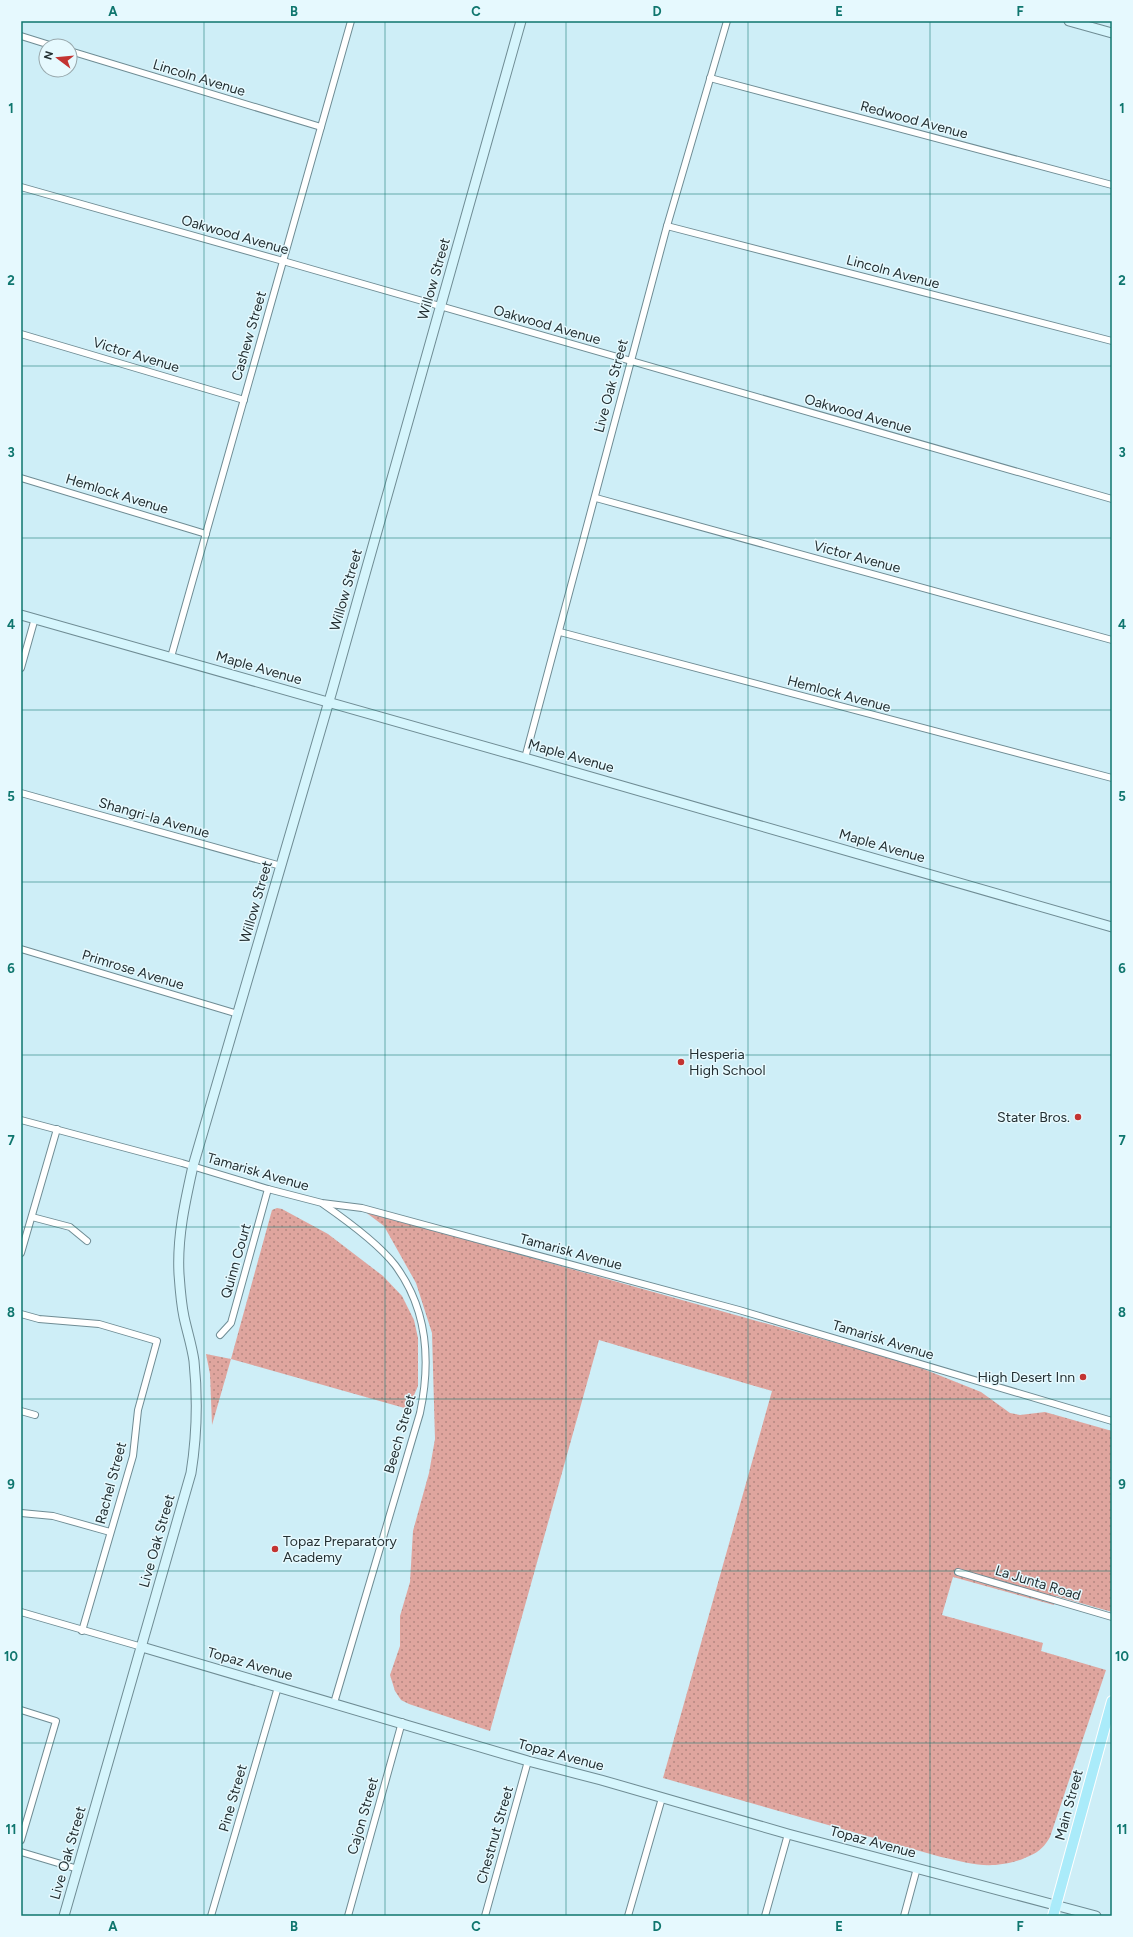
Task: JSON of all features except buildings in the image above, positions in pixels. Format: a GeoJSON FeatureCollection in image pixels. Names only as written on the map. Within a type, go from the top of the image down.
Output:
{"type":"FeatureCollection","features":[{"type":"Feature","properties":{"kind":"main road","name":"Main Street"},"geometry":{"type":"LineString","coordinates":[[1053,1916],[1112,1701]]}},
{"type":"Feature","properties":{"kind":"street","name":"Cashew Street"},"geometry":{"type":"LineString","coordinates":[[171,657],[351,21]]}},
{"type":"Feature","properties":{"kind":"street","name":"Willow Street"},"geometry":{"type":"LineString","coordinates":[[194,1166],[328,703],[521,21]]}},
{"type":"Feature","properties":{"kind":"street","name":"Live Oak Street"},"geometry":{"type":"LineString","coordinates":[[525,758],[596,498],[667,226],[727,21]]}},
{"type":"Feature","properties":{"kind":"street"},"geometry":{"type":"LineString","coordinates":[[1069,21],[1112,34]]}},
{"type":"Feature","properties":{"kind":"street"},"geometry":{"type":"LineString","coordinates":[[21,36],[38,41]]}},
{"type":"Feature","properties":{"kind":"street","name":"Lincoln Avenue"},"geometry":{"type":"LineString","coordinates":[[78,53],[321,127]]}},
{"type":"Feature","properties":{"kind":"street","name":"Redwood Avenue"},"geometry":{"type":"LineString","coordinates":[[710,78],[1112,185]]}},
{"type":"Feature","properties":{"kind":"street","name":"Oakwood Avenue"},"geometry":{"type":"LineString","coordinates":[[21,187],[1112,499]]}},
{"type":"Feature","properties":{"kind":"street","name":"Lincoln Avenue"},"geometry":{"type":"LineString","coordinates":[[667,226],[1112,341]]}},
{"type":"Feature","properties":{"kind":"street","name":"Victor Avenue"},"geometry":{"type":"LineString","coordinates":[[21,334],[244,400]]}},
{"type":"Feature","properties":{"kind":"street","name":"Hemlock Avenue"},"geometry":{"type":"LineString","coordinates":[[21,478],[206,534]]}},
{"type":"Feature","properties":{"kind":"street","name":"Victor Avenue"},"geometry":{"type":"LineString","coordinates":[[596,498],[1112,640]]}},
{"type":"Feature","properties":{"kind":"street","name":"Maple Avenue"},"geometry":{"type":"LineString","coordinates":[[21,615],[1112,927]]}},
{"type":"Feature","properties":{"kind":"street"},"geometry":{"type":"LineString","coordinates":[[21,668],[35,618]]}},
{"type":"Feature","properties":{"kind":"street","name":"Hemlock Avenue"},"geometry":{"type":"LineString","coordinates":[[560,632],[1112,778]]}},
{"type":"Feature","properties":{"kind":"street","name":"Shangri-la Avenue"},"geometry":{"type":"LineString","coordinates":[[21,793],[281,866]]}},
{"type":"Feature","properties":{"kind":"street","name":"Primrose Avenue"},"geometry":{"type":"LineString","coordinates":[[21,949],[238,1014]]}},
{"type":"Feature","properties":{"kind":"street","name":"Tamarisk Avenue"},"geometry":{"type":"LineString","coordinates":[[21,1120],[194,1166],[268,1189],[322,1203],[362,1208],[739,1310],[1112,1421]]}},
{"type":"Feature","properties":{"kind":"street"},"geometry":{"type":"LineString","coordinates":[[21,1253],[57,1129]]}},
{"type":"Feature","properties":{"kind":"street","name":"Live Oak Street"},"geometry":{"type":"LineString","coordinates":[[64,1916],[191,1473],[197,1431],[194,1360],[184,1316],[179,1275],[179,1251],[182,1220],[194,1166]]}},
{"type":"Feature","properties":{"kind":"street","name":"Quinn Court"},"geometry":{"type":"LineString","coordinates":[[220,1335],[231,1322],[268,1189]]}},
{"type":"Feature","properties":{"kind":"street","name":"Beech Street"},"geometry":{"type":"LineString","coordinates":[[322,1203],[358,1230],[394,1264],[410,1289],[419,1312],[426,1348],[425,1389],[420,1412],[334,1703]]}},
{"type":"Feature","properties":{"kind":"street"},"geometry":{"type":"LineString","coordinates":[[32,1216],[70,1227],[87,1241]]}},
{"type":"Feature","properties":{"kind":"street","name":"Rachel Street"},"geometry":{"type":"LineString","coordinates":[[21,1314],[39,1319],[99,1324],[157,1341],[138,1410],[133,1456],[82,1631]]}},
{"type":"Feature","properties":{"kind":"street"},"geometry":{"type":"LineString","coordinates":[[21,1411],[35,1416]]}},
{"type":"Feature","properties":{"kind":"street"},"geometry":{"type":"LineString","coordinates":[[21,1513],[53,1516],[110,1532]]}},
{"type":"Feature","properties":{"kind":"street","name":"La Junta Road"},"geometry":{"type":"LineString","coordinates":[[958,1572],[1112,1617]]}},
{"type":"Feature","properties":{"kind":"street","name":"Topaz Avenue"},"geometry":{"type":"LineString","coordinates":[[21,1612],[82,1631],[142,1646],[402,1722],[528,1761],[788,1834],[1096,1916]]}},
{"type":"Feature","properties":{"kind":"street","name":"Pine Street"},"geometry":{"type":"LineString","coordinates":[[211,1916],[278,1687]]}},
{"type":"Feature","properties":{"kind":"street"},"geometry":{"type":"LineString","coordinates":[[21,1710],[56,1721],[21,1840]]}},
{"type":"Feature","properties":{"kind":"street","name":"Cajon Street"},"geometry":{"type":"LineString","coordinates":[[348,1916],[402,1722]]}},
{"type":"Feature","properties":{"kind":"street","name":"Chestnut Street"},"geometry":{"type":"LineString","coordinates":[[485,1916],[528,1761]]}},
{"type":"Feature","properties":{"kind":"street"},"geometry":{"type":"LineString","coordinates":[[628,1916],[662,1798]]}},
{"type":"Feature","properties":{"kind":"street"},"geometry":{"type":"LineString","coordinates":[[764,1916],[788,1834]]}},
{"type":"Feature","properties":{"kind":"street"},"geometry":{"type":"LineString","coordinates":[[21,1852],[78,1869]]}},
{"type":"Feature","properties":{"kind":"street"},"geometry":{"type":"LineString","coordinates":[[904,1916],[917,1868]]}},
{"type":"Feature","properties":{"kind":"shaded area"},"geometry":{"type":"Polygon","coordinates":[[[277,1208],[282,1209],[328,1234],[383,1276],[402,1296],[414,1320],[418,1338],[418,1386],[408,1409],[231,1359],[272,1210],[277,1208]]]}},
{"type":"Feature","properties":{"kind":"shaded area"},"geometry":{"type":"Polygon","coordinates":[[[364,1211],[911,1364],[981,1392],[1010,1413],[1020,1415],[1045,1412],[1112,1431],[1112,1612],[1056,1596],[1054,1605],[953,1577],[942,1615],[1043,1643],[1041,1651],[1106,1670],[1050,1837],[1044,1846],[1038,1852],[1030,1856],[1009,1863],[999,1865],[972,1864],[941,1857],[663,1778],[772,1391],[599,1340],[490,1731],[401,1700],[395,1691],[390,1675],[400,1646],[400,1616],[410,1582],[413,1531],[429,1473],[435,1439],[432,1333],[416,1283],[384,1226],[364,1211]]]}},
{"type":"Feature","properties":{"kind":"shaded area"},"geometry":{"type":"Polygon","coordinates":[[[206,1354],[231,1359],[212,1425],[210,1374],[206,1354]]]}},
{"type":"Feature","properties":{"kind":"place","name":"Hesperia High School"},"geometry":{"type":"Point","coordinates":[681,1062]}},
{"type":"Feature","properties":{"kind":"place","name":"Stater Bros."},"geometry":{"type":"Point","coordinates":[1078,1117]}},
{"type":"Feature","properties":{"kind":"place","name":"High Desert Inn"},"geometry":{"type":"Point","coordinates":[1083,1377]}},
{"type":"Feature","properties":{"kind":"place","name":"Topaz Preparatory Academy"},"geometry":{"type":"Point","coordinates":[275,1549]}}]}
